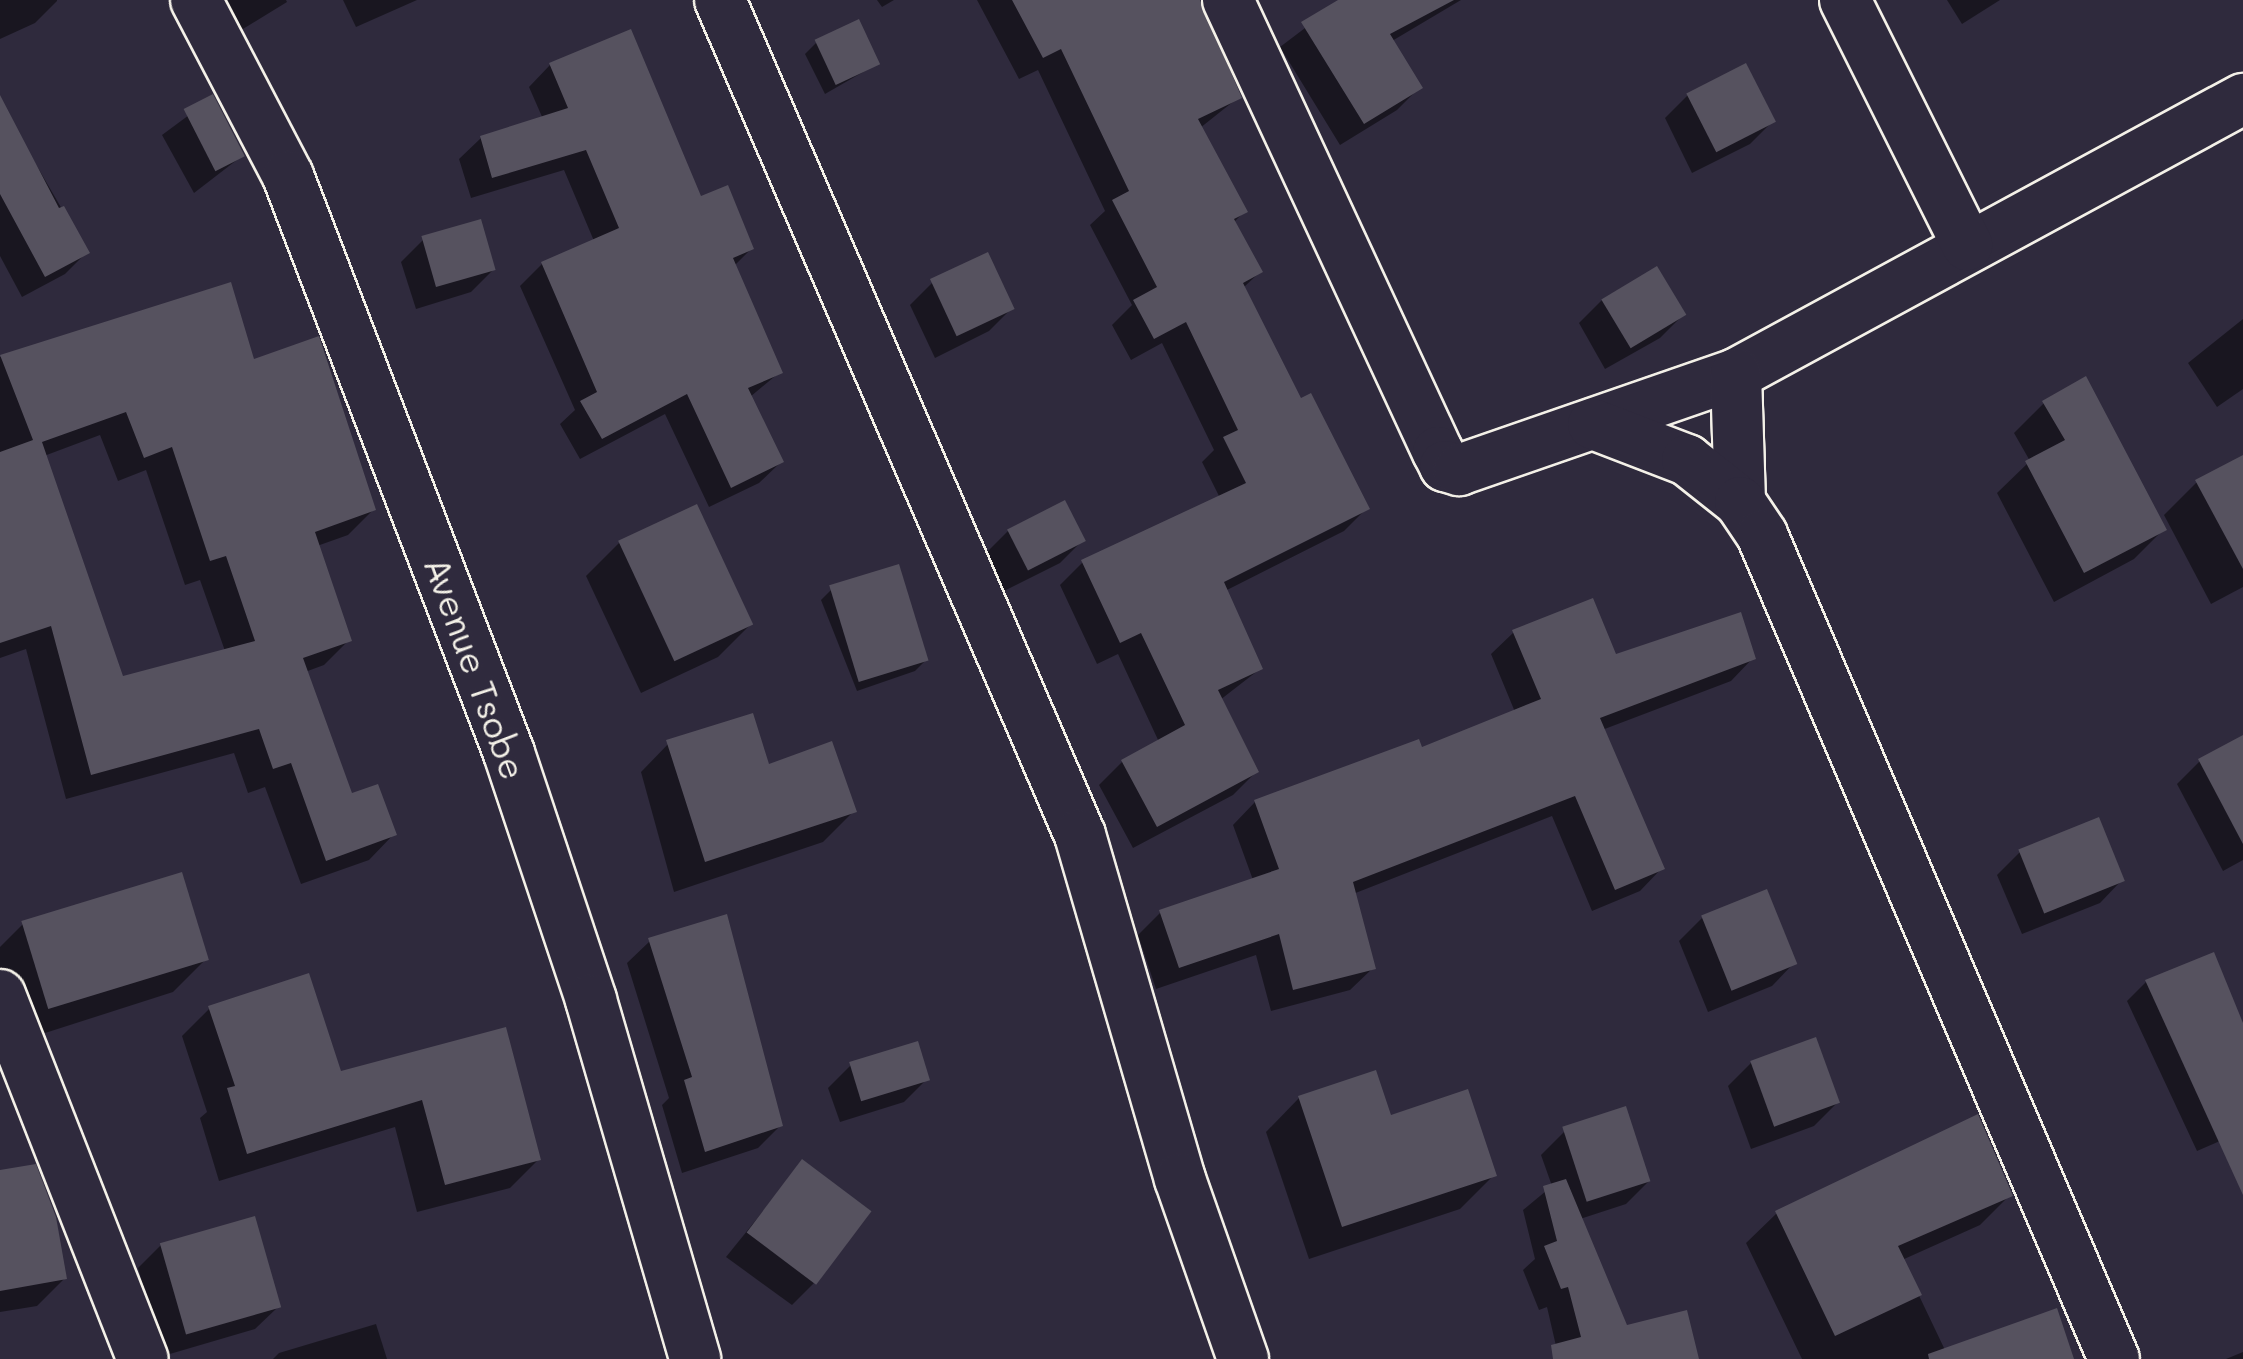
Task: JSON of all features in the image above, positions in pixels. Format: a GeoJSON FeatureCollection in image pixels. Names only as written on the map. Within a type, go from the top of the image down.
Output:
{"type":"FeatureCollection","features":[{"type":"Feature","properties":{"kind":"street","name":"Avenue Tsobe"},"geometry":{"type":"LineString","coordinates":[[196,0],[288,176],[502,734],[591,1000],[694,1359]]}},
{"type":"Feature","properties":{"kind":"street"},"geometry":{"type":"LineString","coordinates":[[720,0],[985,600],[1080,835],[1180,1179],[1242,1359]]}},
{"type":"Feature","properties":{"kind":"street"},"geometry":{"type":"LineString","coordinates":[[1228,0],[1445,466],[1477,468],[1736,374],[1967,245],[2241,103]]}},
{"type":"Feature","properties":{"kind":"street"},"geometry":{"type":"LineString","coordinates":[[1846,0],[1967,245]]}},
{"type":"Feature","properties":{"kind":"street"},"geometry":{"type":"LineString","coordinates":[[1736,374],[1740,502]]}},
{"type":"Feature","properties":{"kind":"street"},"geometry":{"type":"LineString","coordinates":[[1594,424],[1687,460],[1740,502],[1762,535],[2114,1359]]}},
{"type":"Feature","properties":{"kind":"street"},"geometry":{"type":"LineString","coordinates":[[0,995],[143,1359]]}},
{"type":"Feature","properties":{"kind":"building"},"geometry":{"type":"Polygon","coordinates":[[[1012,0],[1200,0],[1242,98],[1198,119],[1248,212],[1234,219],[1263,272],[1243,283],[1301,398],[1311,393],[1370,509],[1224,582],[1263,669],[1218,690],[1259,772],[1157,827],[1121,760],[1185,725],[1141,633],[1120,643],[1081,560],[1246,483],[1223,437],[1238,430],[1186,322],[1154,339],[1133,300],[1157,287],[1112,200],[1129,191],[1061,49],[1043,58],[1012,0]]]}},
{"type":"Feature","properties":{"kind":"building"},"geometry":{"type":"Polygon","coordinates":[[[1338,0],[1454,0],[1390,34],[1423,88],[1364,124],[1301,22],[1338,0]]]}},
{"type":"Feature","properties":{"kind":"building"},"geometry":{"type":"Polygon","coordinates":[[[859,19],[880,64],[836,85],[815,40],[859,19]]]}},
{"type":"Feature","properties":{"kind":"building"},"geometry":{"type":"Polygon","coordinates":[[[631,29],[701,196],[728,185],[754,249],[733,258],[783,373],[748,388],[784,462],[731,488],[687,394],[602,439],[580,401],[597,392],[541,262],[619,228],[586,150],[492,178],[480,136],[568,108],[549,63],[631,29]]]}},
{"type":"Feature","properties":{"kind":"building"},"geometry":{"type":"Polygon","coordinates":[[[1746,63],[1776,122],[1716,152],[1686,93],[1746,63]]]}},
{"type":"Feature","properties":{"kind":"building"},"geometry":{"type":"Polygon","coordinates":[[[213,94],[245,156],[215,171],[184,109],[213,94]]]}},
{"type":"Feature","properties":{"kind":"building"},"geometry":{"type":"Polygon","coordinates":[[[0,95],[59,208],[64,206],[90,253],[45,277],[0,194],[0,95]]]}},
{"type":"Feature","properties":{"kind":"building"},"geometry":{"type":"Polygon","coordinates":[[[481,219],[496,270],[436,287],[421,236],[481,219]]]}},
{"type":"Feature","properties":{"kind":"building"},"geometry":{"type":"Polygon","coordinates":[[[988,252],[1015,309],[957,336],[930,279],[988,252]]]}},
{"type":"Feature","properties":{"kind":"building"},"geometry":{"type":"Polygon","coordinates":[[[1657,266],[1686,315],[1631,348],[1601,299],[1657,266]]]}},
{"type":"Feature","properties":{"kind":"building"},"geometry":{"type":"Polygon","coordinates":[[[231,282],[254,359],[319,336],[376,510],[315,532],[352,641],[303,658],[352,793],[378,784],[397,835],[326,861],[291,763],[273,769],[259,729],[91,775],[51,626],[0,643],[0,452],[33,440],[0,355],[231,282]],[[126,412],[42,442],[123,676],[255,641],[226,556],[210,561],[172,447],[144,458],[126,412]]]}},
{"type":"Feature","properties":{"kind":"building"},"geometry":{"type":"Polygon","coordinates":[[[2086,376],[2167,530],[2084,573],[2025,461],[2065,440],[2042,401],[2086,376]]]}},
{"type":"Feature","properties":{"kind":"building"},"geometry":{"type":"Polygon","coordinates":[[[2243,455],[2243,569],[2195,480],[2243,455]]]}},
{"type":"Feature","properties":{"kind":"building"},"geometry":{"type":"Polygon","coordinates":[[[1065,500],[1086,541],[1028,570],[1007,530],[1065,500]]]}},
{"type":"Feature","properties":{"kind":"building"},"geometry":{"type":"Polygon","coordinates":[[[697,504],[753,625],[674,661],[618,541],[697,504]]]}},
{"type":"Feature","properties":{"kind":"building"},"geometry":{"type":"Polygon","coordinates":[[[899,564],[929,661],[859,682],[829,585],[899,564]]]}},
{"type":"Feature","properties":{"kind":"building"},"geometry":{"type":"Polygon","coordinates":[[[1593,598],[1616,654],[1741,612],[1756,659],[1600,718],[1665,869],[1615,890],[1575,796],[1353,882],[1376,969],[1293,990],[1279,934],[1179,968],[1159,910],[1279,869],[1254,800],[1419,739],[1422,747],[1541,699],[1512,630],[1593,598]]]}},
{"type":"Feature","properties":{"kind":"building"},"geometry":{"type":"Polygon","coordinates":[[[753,713],[769,764],[832,741],[857,812],[705,862],[666,740],[753,713]]]}},
{"type":"Feature","properties":{"kind":"building"},"geometry":{"type":"Polygon","coordinates":[[[2243,735],[2243,844],[2198,759],[2243,735]]]}},
{"type":"Feature","properties":{"kind":"building"},"geometry":{"type":"Polygon","coordinates":[[[2099,817],[2125,881],[2044,914],[2018,850],[2099,817]]]}},
{"type":"Feature","properties":{"kind":"building"},"geometry":{"type":"Polygon","coordinates":[[[182,872],[209,960],[48,1009],[21,921],[182,872]]]}},
{"type":"Feature","properties":{"kind":"building"},"geometry":{"type":"Polygon","coordinates":[[[1767,889],[1797,964],[1732,991],[1701,916],[1767,889]]]}},
{"type":"Feature","properties":{"kind":"building"},"geometry":{"type":"Polygon","coordinates":[[[727,914],[783,1126],[705,1152],[684,1080],[692,1077],[648,938],[727,914]]]}},
{"type":"Feature","properties":{"kind":"building"},"geometry":{"type":"Polygon","coordinates":[[[2214,952],[2243,1023],[2243,1195],[2145,980],[2214,952]]]}},
{"type":"Feature","properties":{"kind":"building"},"geometry":{"type":"Polygon","coordinates":[[[309,973],[341,1071],[506,1027],[541,1160],[445,1185],[422,1100],[247,1154],[227,1088],[235,1086],[208,1006],[309,973]]]}},
{"type":"Feature","properties":{"kind":"building"},"geometry":{"type":"Polygon","coordinates":[[[1816,1037],[1840,1103],[1774,1127],[1750,1061],[1816,1037]]]}},
{"type":"Feature","properties":{"kind":"building"},"geometry":{"type":"Polygon","coordinates":[[[918,1041],[930,1080],[861,1101],[849,1062],[918,1041]]]}},
{"type":"Feature","properties":{"kind":"building"},"geometry":{"type":"Polygon","coordinates":[[[1376,1070],[1391,1115],[1468,1089],[1497,1176],[1342,1227],[1298,1096],[1376,1070]]]}},
{"type":"Feature","properties":{"kind":"building"},"geometry":{"type":"Polygon","coordinates":[[[1626,1106],[1650,1181],[1587,1202],[1562,1127],[1626,1106]]]}},
{"type":"Feature","properties":{"kind":"building"},"geometry":{"type":"Polygon","coordinates":[[[1978,1114],[2013,1196],[1898,1246],[1922,1295],[1835,1336],[1775,1211],[1978,1114]]]}},
{"type":"Feature","properties":{"kind":"building"},"geometry":{"type":"Polygon","coordinates":[[[802,1159],[871,1211],[816,1285],[747,1232],[802,1159]]]}},
{"type":"Feature","properties":{"kind":"building"},"geometry":{"type":"Polygon","coordinates":[[[36,1164],[56,1217],[67,1279],[0,1291],[0,1170],[36,1164]]]}},
{"type":"Feature","properties":{"kind":"building"},"geometry":{"type":"Polygon","coordinates":[[[1566,1179],[1627,1325],[1687,1310],[1699,1359],[1553,1359],[1551,1345],[1581,1337],[1568,1287],[1561,1289],[1544,1246],[1557,1241],[1543,1186],[1566,1179]]]}},
{"type":"Feature","properties":{"kind":"building"},"geometry":{"type":"Polygon","coordinates":[[[255,1216],[281,1307],[186,1335],[160,1243],[255,1216]]]}},
{"type":"Feature","properties":{"kind":"building"},"geometry":{"type":"Polygon","coordinates":[[[2057,1308],[2074,1359],[1929,1359],[1928,1354],[2057,1308]]]}}]}
